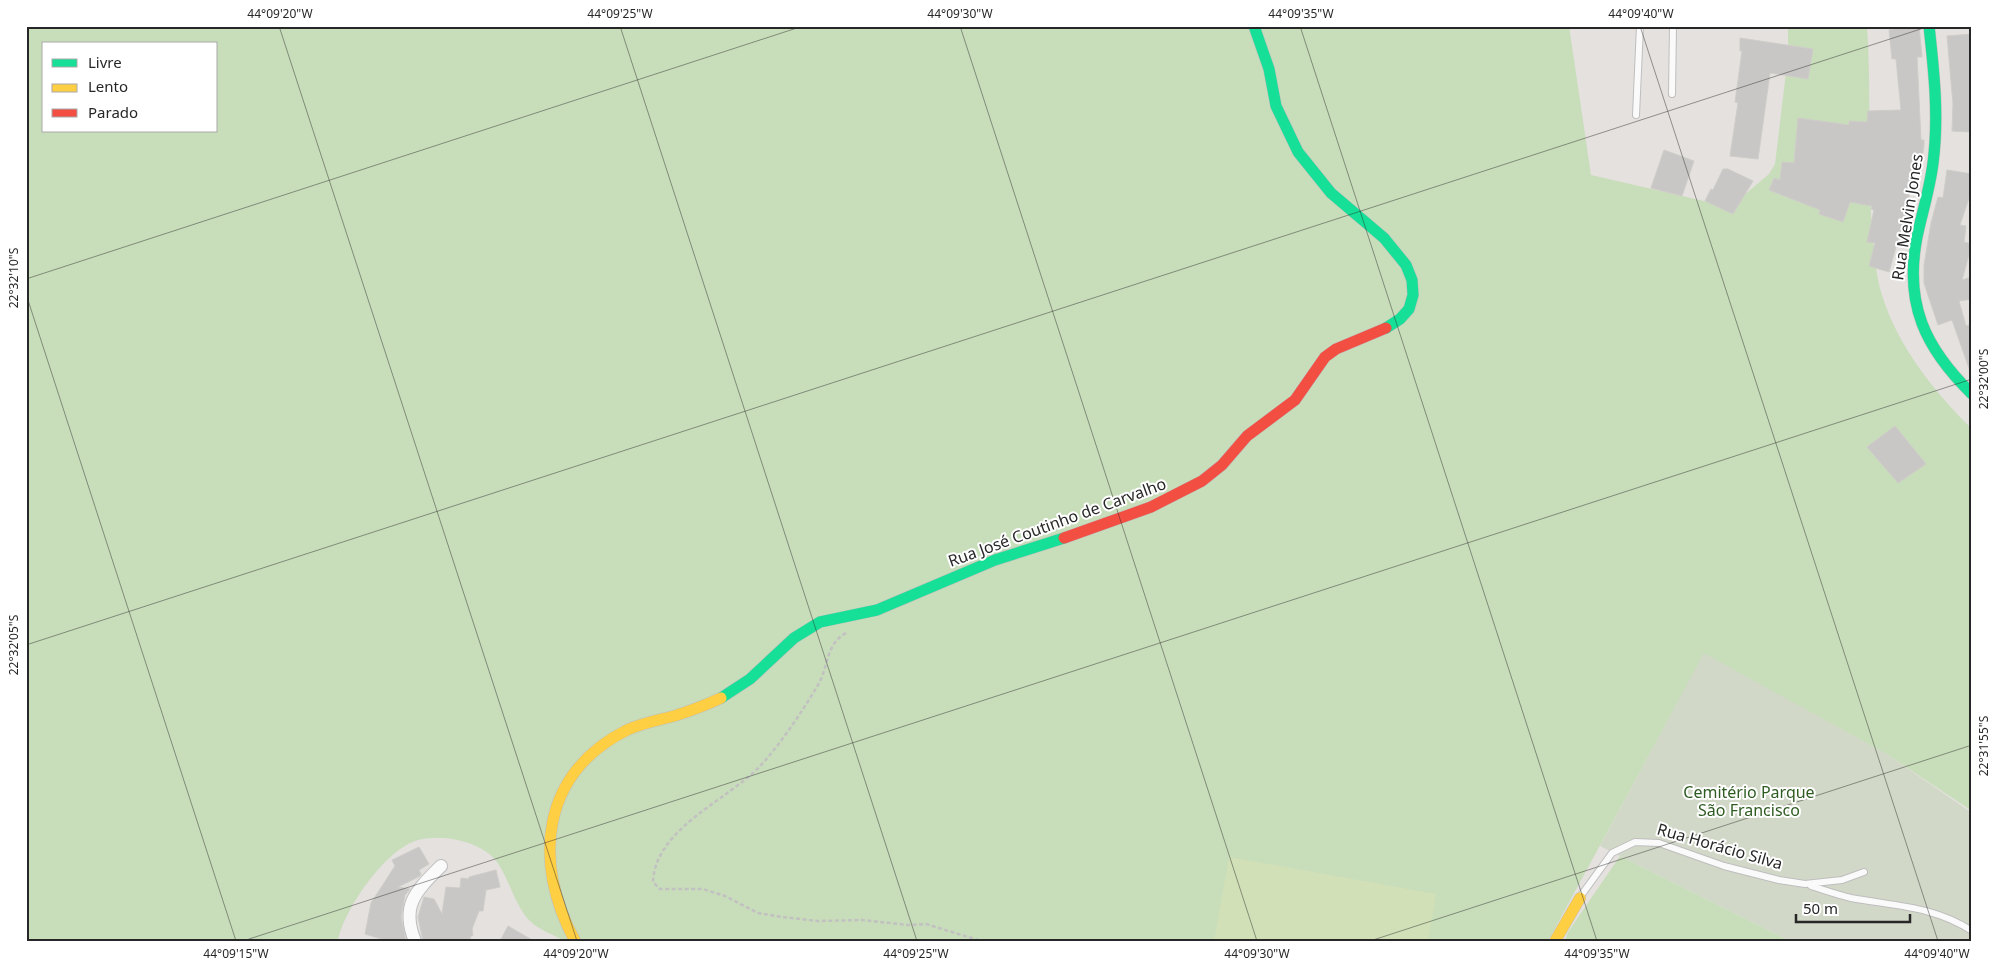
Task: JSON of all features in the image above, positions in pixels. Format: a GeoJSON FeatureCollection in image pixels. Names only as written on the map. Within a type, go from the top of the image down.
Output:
{"type":"FeatureCollection","features":[{"type":"Feature","properties":{"kind":"street","name":"Rua José Coutinho de Carvalho"},"geometry":{"type":"LineString","coordinates":[[575,941],[564,919],[555,892],[551,833],[558,798],[578,765],[588,754],[631,728],[652,720],[678,715],[731,693],[747,682],[778,650],[813,625],[843,615],[866,614],[988,563],[1138,512],[1175,496],[1217,469],[1244,438],[1296,399],[1310,375],[1328,355],[1350,342],[1394,326],[1402,318],[1413,296],[1412,281],[1407,268],[1371,226],[1330,193],[1296,152],[1277,109],[1268,66],[1254,26]]}},
{"type":"Feature","properties":{"kind":"street","name":"Rua Melvin Jones"},"geometry":{"type":"LineString","coordinates":[[1929,26],[1936,81],[1937,122],[1933,166],[1915,250],[1912,294],[1924,333],[1937,357],[1972,394]]}},
{"type":"Feature","properties":{"kind":"street"},"geometry":{"type":"LineString","coordinates":[[415,941],[409,918],[411,903],[418,889],[441,866]]}},
{"type":"Feature","properties":{"kind":"street","name":"Rua Horácio Silva"},"geometry":{"type":"LineString","coordinates":[[1555,941],[1580,898]]}},
{"type":"Feature","properties":{"kind":"lane"},"geometry":{"type":"LineString","coordinates":[[1636,115],[1640,26]]}},
{"type":"Feature","properties":{"kind":"lane"},"geometry":{"type":"LineString","coordinates":[[1672,94],[1673,26]]}},
{"type":"Feature","properties":{"kind":"lane","name":"Rua Horácio Silva"},"geometry":{"type":"LineString","coordinates":[[1580,898],[1612,853],[1626,845],[1640,842],[1659,844],[1724,866],[1805,884],[1842,880],[1864,872]]}},
{"type":"Feature","properties":{"kind":"lane"},"geometry":{"type":"LineString","coordinates":[[1805,884],[1850,898],[1911,906],[1954,919],[1972,931]]}},
{"type":"Feature","properties":{"kind":"path"},"geometry":{"type":"LineString","coordinates":[[854,629],[837,639],[830,648],[821,678],[776,748],[750,776],[715,800],[672,840],[660,858],[653,882],[660,889],[694,888],[715,893],[751,910],[768,915],[818,921],[862,920],[908,925],[926,924],[981,941]]}},
{"type":"Feature","properties":{"kind":"green space"},"geometry":{"type":"Polygon","coordinates":[[[26,26],[1569,26],[1591,175],[1730,207],[1769,174],[1775,164],[1788,56],[1788,26],[1867,26],[1871,212],[1875,260],[1880,288],[1889,314],[1907,350],[1944,400],[1972,429],[1972,811],[1888,755],[1704,654],[1548,941],[565,941],[541,929],[529,920],[518,904],[500,866],[488,853],[462,841],[433,838],[415,841],[403,847],[379,869],[367,883],[348,913],[338,941],[26,941],[26,26]]]}},
{"type":"Feature","properties":{"kind":"green space","name":"Cemitério Parque São Francisco"},"geometry":{"type":"Polygon","coordinates":[[[1704,653],[1888,755],[1972,813],[1972,941],[1790,941],[1600,846],[1704,653]]]}},
{"type":"Feature","properties":{"kind":"green space"},"geometry":{"type":"Polygon","coordinates":[[[1620,856],[1790,941],[1565,941],[1568,932],[1620,856]]]}},
{"type":"Feature","properties":{"kind":"green space"},"geometry":{"type":"Polygon","coordinates":[[[1229,857],[1436,894],[1428,941],[1214,941],[1229,857]]]}},
{"type":"Feature","properties":{"kind":"building"},"geometry":{"type":"Polygon","coordinates":[[[1903,26],[1919,26],[1922,57],[1917,57],[1921,140],[1924,140],[1924,145],[1920,173],[1912,172],[1908,205],[1889,272],[1869,266],[1875,243],[1867,242],[1874,210],[1871,209],[1872,206],[1850,202],[1843,222],[1819,214],[1820,210],[1769,190],[1774,178],[1780,180],[1782,162],[1794,163],[1798,118],[1849,125],[1849,121],[1867,122],[1868,111],[1901,110],[1896,59],[1892,59],[1889,30],[1903,26]]]}},
{"type":"Feature","properties":{"kind":"building"},"geometry":{"type":"Polygon","coordinates":[[[1972,34],[1970,132],[1952,131],[1953,104],[1947,36],[1972,34]]]}},
{"type":"Feature","properties":{"kind":"building"},"geometry":{"type":"Polygon","coordinates":[[[1740,38],[1813,49],[1808,79],[1770,73],[1758,159],[1730,156],[1738,103],[1735,102],[1742,51],[1740,51],[1740,38]]]}},
{"type":"Feature","properties":{"kind":"building"},"geometry":{"type":"Polygon","coordinates":[[[1664,150],[1694,161],[1682,196],[1651,188],[1664,150]]]}},
{"type":"Feature","properties":{"kind":"building"},"geometry":{"type":"Polygon","coordinates":[[[1723,169],[1728,169],[1753,181],[1733,214],[1705,201],[1711,189],[1713,190],[1723,169]]]}},
{"type":"Feature","properties":{"kind":"building"},"geometry":{"type":"Polygon","coordinates":[[[1947,170],[1972,174],[1969,198],[1960,225],[1966,226],[1964,242],[1972,244],[1962,280],[1972,277],[1972,299],[1959,301],[1966,326],[1972,324],[1972,370],[1970,371],[1952,320],[1938,325],[1924,283],[1924,265],[1931,223],[1938,197],[1943,198],[1947,170]]]}},
{"type":"Feature","properties":{"kind":"building"},"geometry":{"type":"Polygon","coordinates":[[[1895,426],[1926,464],[1898,483],[1867,447],[1895,426]]]}},
{"type":"Feature","properties":{"kind":"building"},"geometry":{"type":"Polygon","coordinates":[[[419,847],[429,864],[419,870],[420,876],[398,887],[410,889],[405,895],[401,917],[406,941],[388,941],[365,934],[371,903],[395,866],[392,860],[419,847]]]}},
{"type":"Feature","properties":{"kind":"building"},"geometry":{"type":"Polygon","coordinates":[[[496,870],[500,887],[486,890],[483,911],[479,911],[472,929],[471,941],[423,941],[418,917],[424,897],[434,899],[442,914],[446,887],[460,888],[461,878],[469,879],[469,877],[496,870]]]}},
{"type":"Feature","properties":{"kind":"building"},"geometry":{"type":"Polygon","coordinates":[[[508,926],[534,941],[500,941],[508,926]]]}},
{"type":"Feature","properties":{"kind":"traffic: fast"},"geometry":{"type":"LineString","coordinates":[[1254,26],[1269,69],[1276,106],[1298,152],[1331,193],[1384,238],[1406,265],[1412,280],[1413,295],[1409,309],[1400,319],[1386,328]]}},
{"type":"Feature","properties":{"kind":"traffic: fast"},"geometry":{"type":"LineString","coordinates":[[1929,26],[1933,60],[1936,129],[1930,182],[1917,237],[1914,261],[1916,304],[1931,342],[1956,377],[1972,394]]}},
{"type":"Feature","properties":{"kind":"traffic: fast"},"geometry":{"type":"LineString","coordinates":[[721,698],[750,679],[794,638],[820,622],[877,610],[995,560],[1064,538]]}},
{"type":"Feature","properties":{"kind":"traffic: slow"},"geometry":{"type":"LineString","coordinates":[[575,941],[561,911],[553,881],[550,851],[553,822],[561,795],[577,770],[598,748],[627,730],[686,712],[721,698]]}},
{"type":"Feature","properties":{"kind":"traffic: slow"},"geometry":{"type":"LineString","coordinates":[[1555,941],[1580,898]]}},
{"type":"Feature","properties":{"kind":"traffic: jam"},"geometry":{"type":"LineString","coordinates":[[1064,538],[1151,507],[1202,481],[1222,465],[1247,436],[1295,400],[1325,357],[1336,349],[1386,328]]}}]}
